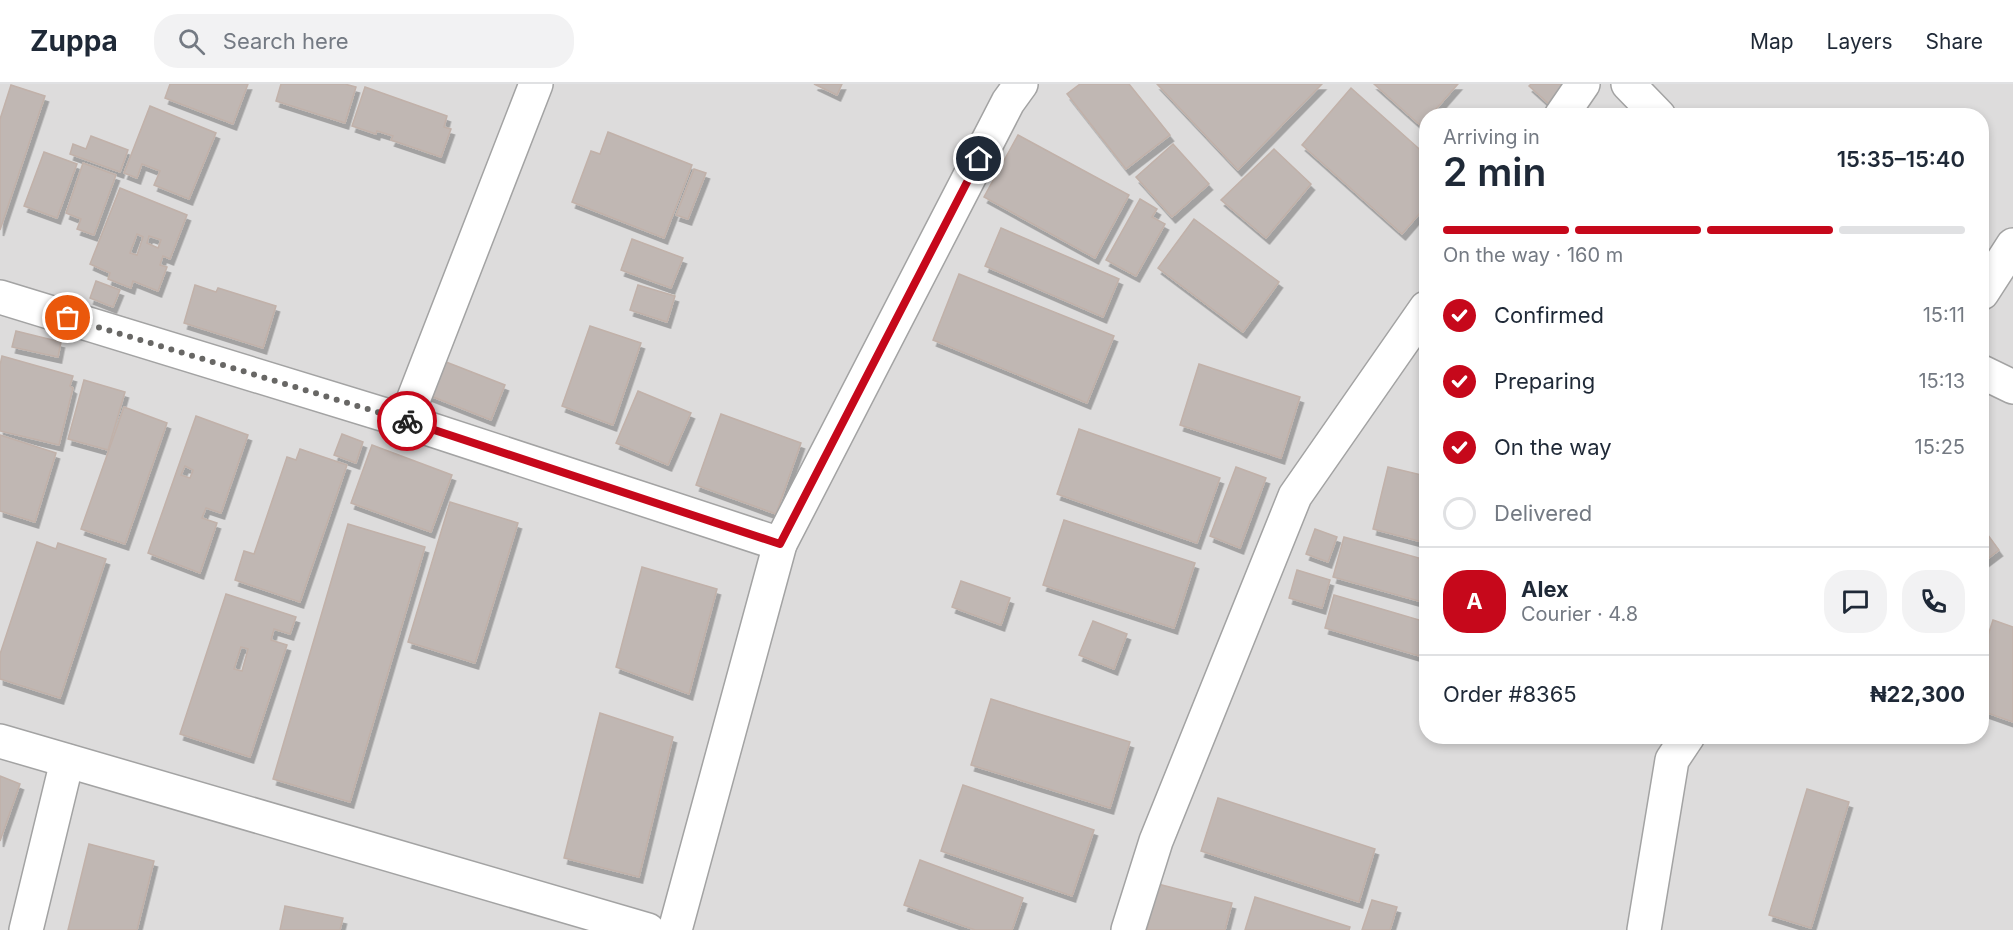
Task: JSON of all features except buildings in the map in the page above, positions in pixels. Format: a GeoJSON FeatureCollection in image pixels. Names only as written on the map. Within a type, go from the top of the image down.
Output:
{"type":"FeatureCollection","features":[{"type":"Feature","properties":{"kind":"street"},"geometry":{"type":"LineString","coordinates":[[405,421],[536,84]]}},
{"type":"Feature","properties":{"kind":"street"},"geometry":{"type":"LineString","coordinates":[[675,930],[780,544],[1008,102],[1022,84]]}},
{"type":"Feature","properties":{"kind":"street"},"geometry":{"type":"LineString","coordinates":[[1566,108],[1583,84]]}},
{"type":"Feature","properties":{"kind":"street"},"geometry":{"type":"LineString","coordinates":[[1628,84],[1651,108]]}},
{"type":"Feature","properties":{"kind":"street"},"geometry":{"type":"LineString","coordinates":[[1989,282],[2013,245]]}},
{"type":"Feature","properties":{"kind":"street"},"geometry":{"type":"LineString","coordinates":[[0,297],[405,421],[780,544]]}},
{"type":"Feature","properties":{"kind":"street"},"geometry":{"type":"LineString","coordinates":[[1128,930],[1156,841],[1295,496],[1419,318]]}},
{"type":"Feature","properties":{"kind":"street"},"geometry":{"type":"LineString","coordinates":[[1989,375],[2013,387]]}},
{"type":"Feature","properties":{"kind":"street"},"geometry":{"type":"LineString","coordinates":[[0,741],[648,930]]}},
{"type":"Feature","properties":{"kind":"street"},"geometry":{"type":"LineString","coordinates":[[1644,930],[1672,760],[1683,744]]}},
{"type":"Feature","properties":{"kind":"street"},"geometry":{"type":"LineString","coordinates":[[26,930],[67,761]]}},
{"type":"Feature","properties":{"kind":"shaded area"},"geometry":{"type":"Polygon","coordinates":[[[0,84],[2013,84],[2013,930],[0,930],[0,84]]]}},
{"type":"Feature","properties":{"kind":"way so far"},"geometry":{"type":"LineString","coordinates":[[68,318],[407,421]]}},
{"type":"Feature","properties":{"kind":"route"},"geometry":{"type":"LineString","coordinates":[[407,421],[780,544],[979,159]]}}]}
